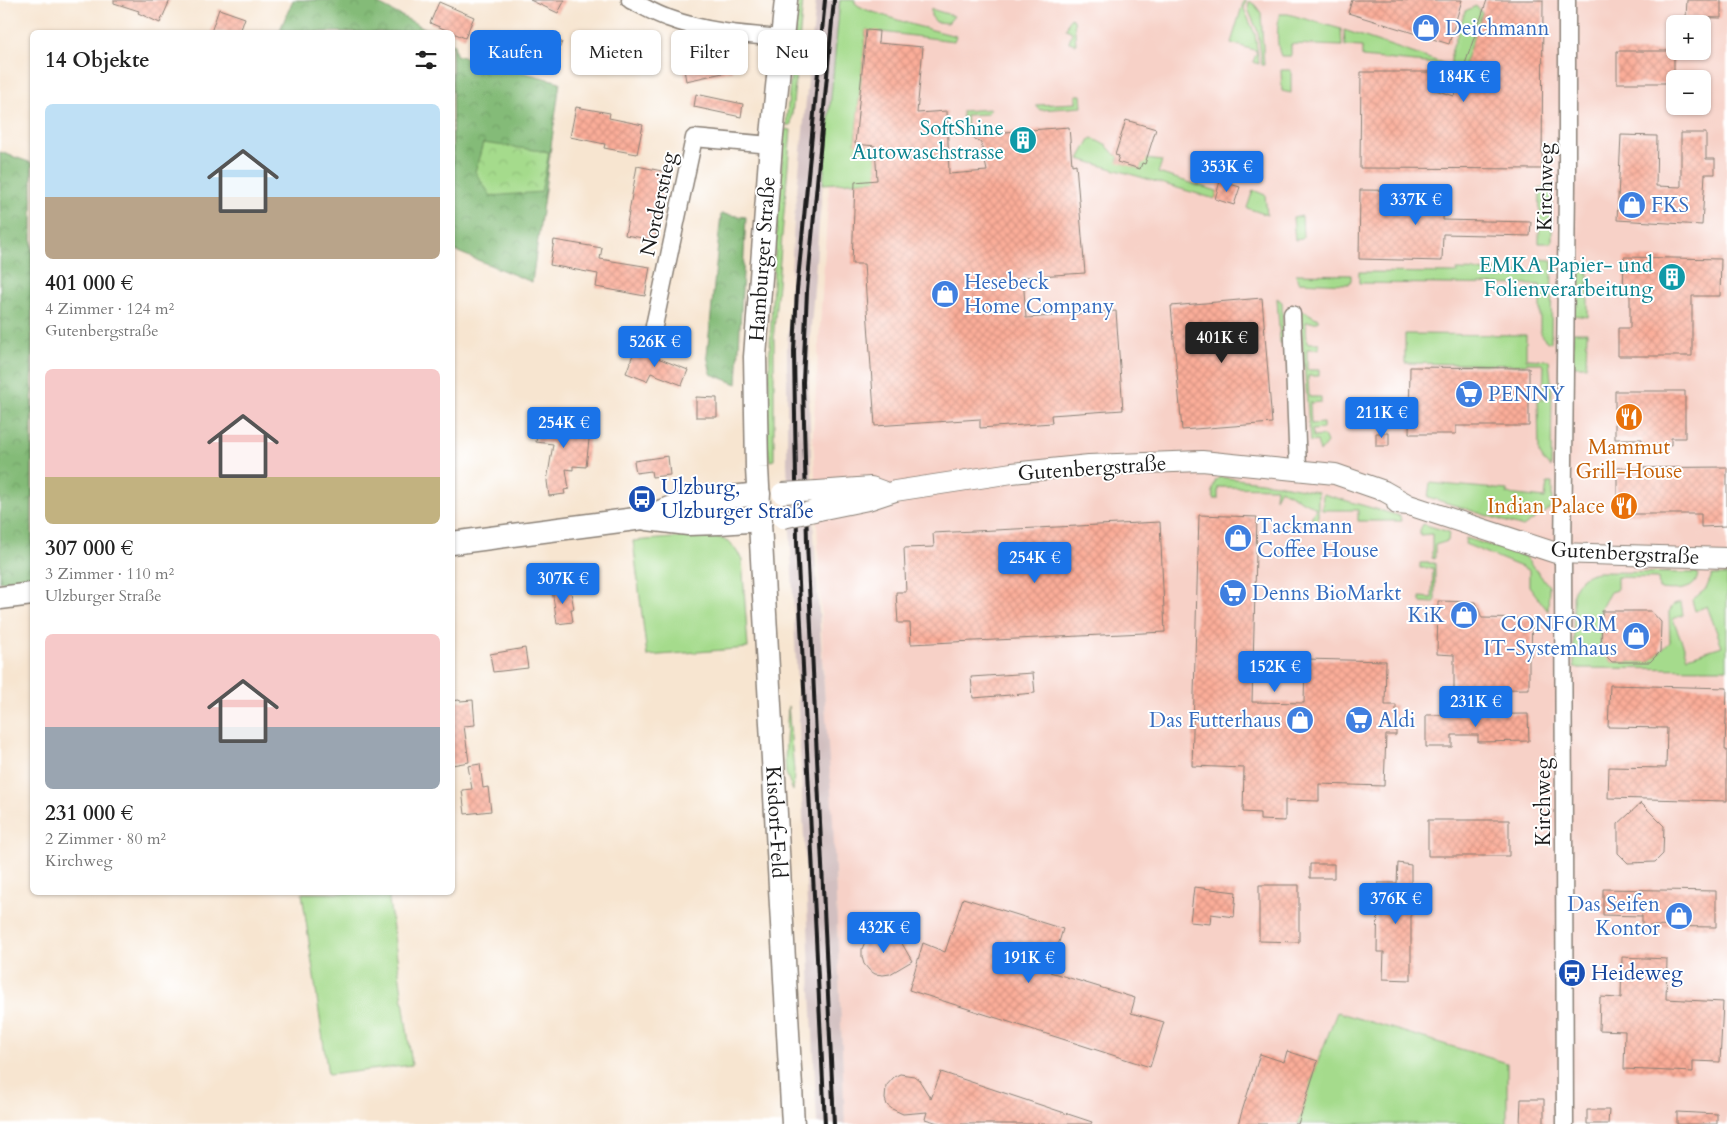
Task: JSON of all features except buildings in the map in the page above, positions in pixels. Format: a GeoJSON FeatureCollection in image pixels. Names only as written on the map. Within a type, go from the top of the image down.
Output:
{"type":"FeatureCollection","features":[{"type":"Feature","properties":{"kind":"main road","name":"Hamburger Straße"},"geometry":{"type":"LineString","coordinates":[[784,30],[786,0]]}},
{"type":"Feature","properties":{"kind":"main road","name":"Hamburger Straße"},"geometry":{"type":"LineString","coordinates":[[772,519],[759,494],[755,357],[771,145],[779,75]]}},
{"type":"Feature","properties":{"kind":"main road"},"geometry":{"type":"LineString","coordinates":[[455,543],[643,518],[686,502],[759,494]]}},
{"type":"Feature","properties":{"kind":"main road"},"geometry":{"type":"LineString","coordinates":[[643,518],[688,524],[772,519]]}},
{"type":"Feature","properties":{"kind":"main road","name":"Kisdorf-Feld"},"geometry":{"type":"LineString","coordinates":[[772,519],[793,1124]]}},
{"type":"Feature","properties":{"kind":"main road"},"geometry":{"type":"LineString","coordinates":[[0,598],[30,594]]}},
{"type":"Feature","properties":{"kind":"street"},"geometry":{"type":"LineString","coordinates":[[630,0],[668,18],[696,26],[730,33],[758,36]]}},
{"type":"Feature","properties":{"kind":"street","name":"Kirchweg"},"geometry":{"type":"LineString","coordinates":[[1565,1124],[1563,554],[1568,0]]}},
{"type":"Feature","properties":{"kind":"street","name":"Norderstieg"},"geometry":{"type":"LineString","coordinates":[[654,326],[694,138],[771,145]]}},
{"type":"Feature","properties":{"kind":"street"},"geometry":{"type":"LineString","coordinates":[[1292,314],[1298,469]]}},
{"type":"Feature","properties":{"kind":"street","name":"Gutenbergstraße"},"geometry":{"type":"LineString","coordinates":[[772,519],[818,501],[871,487],[887,493],[1012,473],[1089,465],[1202,461],[1335,474],[1384,491],[1409,505],[1548,552],[1727,558]]}},
{"type":"Feature","properties":{"kind":"street","name":"Gutenbergstraße"},"geometry":{"type":"LineString","coordinates":[[759,494],[782,493],[818,501]]}},
{"type":"Feature","properties":{"kind":"shaded area"},"geometry":{"type":"Polygon","coordinates":[[[816,0],[840,0],[819,224],[810,340],[809,398],[814,538],[833,820],[845,1124],[817,1124],[787,463],[787,350],[794,221],[809,75],[827,75],[827,30],[813,30],[816,0]]]}},
{"type":"Feature","properties":{"kind":"shaded area"},"geometry":{"type":"Polygon","coordinates":[[[841,0],[1727,0],[1727,1124],[1507,1124],[1506,1062],[1318,1061],[1298,1124],[845,1124],[835,867],[828,767],[813,434],[841,0]]]}},
{"type":"Feature","properties":{"kind":"green space"},"geometry":{"type":"Polygon","coordinates":[[[293,0],[371,0],[428,30],[280,30],[293,0]]]}},
{"type":"Feature","properties":{"kind":"green space"},"geometry":{"type":"Polygon","coordinates":[[[798,0],[803,0],[800,30],[795,30],[798,0]]]}},
{"type":"Feature","properties":{"kind":"green space"},"geometry":{"type":"Polygon","coordinates":[[[840,0],[855,0],[855,3],[867,10],[956,36],[954,41],[866,30],[855,143],[875,146],[878,180],[823,184],[840,0]]]}},
{"type":"Feature","properties":{"kind":"green space"},"geometry":{"type":"Polygon","coordinates":[[[1244,0],[1246,0],[1244,9],[1255,34],[1259,64],[1253,62],[1257,51],[1231,43],[1244,0]]]}},
{"type":"Feature","properties":{"kind":"green space"},"geometry":{"type":"Polygon","coordinates":[[[1249,1],[1261,13],[1264,65],[1262,65],[1258,32],[1248,9],[1249,1]]]}},
{"type":"Feature","properties":{"kind":"green space"},"geometry":{"type":"Polygon","coordinates":[[[1476,6],[1482,13],[1462,71],[1451,66],[1451,53],[1465,11],[1476,6]]]}},
{"type":"Feature","properties":{"kind":"green space"},"geometry":{"type":"Polygon","coordinates":[[[931,9],[954,16],[948,23],[936,22],[931,16],[931,9]]]}},
{"type":"Feature","properties":{"kind":"green space"},"geometry":{"type":"Polygon","coordinates":[[[1280,14],[1288,14],[1341,29],[1342,46],[1291,44],[1291,56],[1281,56],[1278,46],[1280,14]]]}},
{"type":"Feature","properties":{"kind":"green space"},"geometry":{"type":"Polygon","coordinates":[[[1070,18],[1074,20],[1076,44],[1069,42],[1072,32],[1066,29],[1070,18]]]}},
{"type":"Feature","properties":{"kind":"green space"},"geometry":{"type":"Polygon","coordinates":[[[1344,30],[1448,65],[1362,57],[1362,47],[1345,46],[1344,30]]]}},
{"type":"Feature","properties":{"kind":"green space"},"geometry":{"type":"Polygon","coordinates":[[[455,50],[456,55],[470,59],[470,75],[533,75],[560,82],[532,282],[455,251],[455,50]]]}},
{"type":"Feature","properties":{"kind":"green space"},"geometry":{"type":"Polygon","coordinates":[[[1281,70],[1291,70],[1291,93],[1282,91],[1281,70]]]}},
{"type":"Feature","properties":{"kind":"green space"},"geometry":{"type":"Polygon","coordinates":[[[791,75],[796,75],[791,125],[786,125],[791,75]]]}},
{"type":"Feature","properties":{"kind":"green space"},"geometry":{"type":"Polygon","coordinates":[[[1076,95],[1081,95],[1082,107],[1040,110],[1037,107],[1037,105],[1076,103],[1076,95]]]}},
{"type":"Feature","properties":{"kind":"green space"},"geometry":{"type":"Polygon","coordinates":[[[991,109],[987,114],[966,115],[967,133],[964,134],[962,111],[991,109]]]}},
{"type":"Feature","properties":{"kind":"green space"},"geometry":{"type":"Polygon","coordinates":[[[785,129],[791,130],[774,330],[774,460],[770,461],[767,433],[771,318],[785,129]]]}},
{"type":"Feature","properties":{"kind":"green space"},"geometry":{"type":"Polygon","coordinates":[[[1092,138],[1107,146],[1115,155],[1119,156],[1117,161],[1140,169],[1146,159],[1162,161],[1158,173],[1217,191],[1215,199],[1079,159],[1092,138]]]}},
{"type":"Feature","properties":{"kind":"green space"},"geometry":{"type":"Polygon","coordinates":[[[483,143],[549,152],[541,192],[491,196],[475,172],[483,143]]]}},
{"type":"Feature","properties":{"kind":"green space"},"geometry":{"type":"Polygon","coordinates":[[[0,152],[30,162],[30,578],[0,582],[0,152]]]}},
{"type":"Feature","properties":{"kind":"green space"},"geometry":{"type":"Polygon","coordinates":[[[1259,154],[1264,155],[1264,181],[1259,180],[1263,167],[1256,165],[1259,154]]]}},
{"type":"Feature","properties":{"kind":"green space"},"geometry":{"type":"Polygon","coordinates":[[[1540,188],[1552,188],[1552,243],[1539,243],[1540,188]]]}},
{"type":"Feature","properties":{"kind":"green space"},"geometry":{"type":"Polygon","coordinates":[[[1253,190],[1265,195],[1267,215],[1247,208],[1253,190]]]}},
{"type":"Feature","properties":{"kind":"green space"},"geometry":{"type":"Polygon","coordinates":[[[721,214],[746,217],[737,384],[711,374],[707,355],[721,214]]]}},
{"type":"Feature","properties":{"kind":"green space"},"geometry":{"type":"Polygon","coordinates":[[[1302,216],[1303,238],[1295,240],[1293,218],[1302,216]]]}},
{"type":"Feature","properties":{"kind":"green space"},"geometry":{"type":"Polygon","coordinates":[[[1540,259],[1552,260],[1551,343],[1544,339],[1540,331],[1540,285],[1359,283],[1359,272],[1457,273],[1457,270],[1540,272],[1540,259]]]}},
{"type":"Feature","properties":{"kind":"green space"},"geometry":{"type":"Polygon","coordinates":[[[1571,263],[1588,263],[1588,317],[1572,315],[1571,263]]]}},
{"type":"Feature","properties":{"kind":"green space"},"geometry":{"type":"Polygon","coordinates":[[[1296,274],[1351,275],[1351,280],[1349,284],[1298,282],[1296,274]]]}},
{"type":"Feature","properties":{"kind":"green space"},"geometry":{"type":"Polygon","coordinates":[[[1277,298],[1282,302],[1283,343],[1280,343],[1277,298]]]}},
{"type":"Feature","properties":{"kind":"green space"},"geometry":{"type":"Polygon","coordinates":[[[1300,311],[1304,311],[1318,319],[1318,322],[1306,322],[1307,343],[1319,343],[1319,349],[1307,349],[1307,370],[1319,370],[1319,376],[1308,376],[1309,397],[1321,397],[1321,402],[1310,403],[1311,424],[1323,423],[1323,429],[1312,430],[1313,437],[1324,436],[1327,443],[1320,452],[1317,441],[1310,442],[1300,311]]]}},
{"type":"Feature","properties":{"kind":"green space"},"geometry":{"type":"Polygon","coordinates":[[[1573,332],[1587,332],[1586,366],[1572,366],[1573,332]]]}},
{"type":"Feature","properties":{"kind":"green space"},"geometry":{"type":"Polygon","coordinates":[[[1405,334],[1526,335],[1526,359],[1549,360],[1552,390],[1551,467],[1539,453],[1538,399],[1543,399],[1544,366],[1542,363],[1526,363],[1526,365],[1405,363],[1405,334]]]}},
{"type":"Feature","properties":{"kind":"green space"},"geometry":{"type":"Polygon","coordinates":[[[1220,477],[1277,484],[1318,492],[1317,522],[1311,518],[1316,508],[1280,489],[1275,498],[1276,488],[1218,487],[1218,499],[1213,499],[1214,484],[1220,477]]]}},
{"type":"Feature","properties":{"kind":"green space"},"geometry":{"type":"Polygon","coordinates":[[[1430,483],[1507,490],[1507,494],[1545,498],[1547,483],[1552,483],[1552,507],[1523,527],[1428,497],[1430,483]]]}},
{"type":"Feature","properties":{"kind":"green space"},"geometry":{"type":"Polygon","coordinates":[[[1323,494],[1400,516],[1401,521],[1358,521],[1358,510],[1322,510],[1323,494]]]}},
{"type":"Feature","properties":{"kind":"green space"},"geometry":{"type":"Polygon","coordinates":[[[1423,524],[1449,532],[1448,541],[1435,545],[1435,559],[1432,558],[1432,534],[1420,535],[1423,524]]]}},
{"type":"Feature","properties":{"kind":"green space"},"geometry":{"type":"Polygon","coordinates":[[[712,535],[730,542],[742,559],[748,648],[647,656],[633,541],[712,535]]]}},
{"type":"Feature","properties":{"kind":"green space"},"geometry":{"type":"Polygon","coordinates":[[[1466,538],[1524,556],[1549,586],[1548,611],[1529,586],[1529,570],[1465,544],[1466,538]]]}},
{"type":"Feature","properties":{"kind":"green space"},"geometry":{"type":"Polygon","coordinates":[[[1420,563],[1435,563],[1435,603],[1420,602],[1420,597],[1432,598],[1433,568],[1420,568],[1420,563]]]}},
{"type":"Feature","properties":{"kind":"green space"},"geometry":{"type":"Polygon","coordinates":[[[1598,572],[1698,573],[1694,584],[1678,590],[1659,589],[1658,578],[1617,577],[1617,590],[1610,592],[1601,608],[1601,651],[1612,662],[1650,662],[1670,642],[1669,612],[1674,604],[1681,602],[1683,615],[1673,619],[1688,657],[1722,646],[1707,606],[1695,611],[1692,600],[1706,589],[1712,575],[1727,575],[1727,669],[1574,668],[1573,593],[1582,578],[1598,572]]]}},
{"type":"Feature","properties":{"kind":"green space"},"geometry":{"type":"Polygon","coordinates":[[[788,706],[794,771],[793,791],[786,773],[785,760],[788,706]]]}},
{"type":"Feature","properties":{"kind":"green space"},"geometry":{"type":"Polygon","coordinates":[[[302,895],[388,895],[412,1065],[328,1075],[302,895]]]}},
{"type":"Feature","properties":{"kind":"green space"},"geometry":{"type":"Polygon","coordinates":[[[1337,1012],[1507,1063],[1507,1124],[1298,1124],[1318,1061],[1337,1012]]]}},
{"type":"Feature","properties":{"kind":"railway"},"geometry":{"type":"LineString","coordinates":[[825,0],[797,290],[794,351],[797,542],[825,1124]]}},
{"type":"Feature","properties":{"kind":"railway"},"geometry":{"type":"LineString","coordinates":[[834,0],[807,291],[803,382],[807,542],[834,1124]]}},
{"type":"Feature","properties":{"kind":"place","name":"Deichmann"},"geometry":{"type":"Point","coordinates":[1426,28]}},
{"type":"Feature","properties":{"kind":"place","name":"SoftShine Autowaschstrasse"},"geometry":{"type":"Point","coordinates":[1023,140]}},
{"type":"Feature","properties":{"kind":"place","name":"FKS"},"geometry":{"type":"Point","coordinates":[1632,205]}},
{"type":"Feature","properties":{"kind":"place","name":"EMKA Papier- und Folienverarbeitung"},"geometry":{"type":"Point","coordinates":[1672,277]}},
{"type":"Feature","properties":{"kind":"place","name":"Hesebeck Home Company"},"geometry":{"type":"Point","coordinates":[945,294]}},
{"type":"Feature","properties":{"kind":"place","name":"PENNY"},"geometry":{"type":"Point","coordinates":[1469,394]}},
{"type":"Feature","properties":{"kind":"place","name":"Mammut Grill-House"},"geometry":{"type":"Point","coordinates":[1629,417]}},
{"type":"Feature","properties":{"kind":"place","name":"Ulzburg, Ulzburger Straße"},"geometry":{"type":"Point","coordinates":[642,499]}},
{"type":"Feature","properties":{"kind":"place","name":"Indian Palace"},"geometry":{"type":"Point","coordinates":[1624,506]}},
{"type":"Feature","properties":{"kind":"place","name":"Tackmann Coffee House"},"geometry":{"type":"Point","coordinates":[1238,538]}},
{"type":"Feature","properties":{"kind":"place","name":"Denns BioMarkt"},"geometry":{"type":"Point","coordinates":[1233,593]}},
{"type":"Feature","properties":{"kind":"place","name":"KiK"},"geometry":{"type":"Point","coordinates":[1464,615]}},
{"type":"Feature","properties":{"kind":"place","name":"CONFORM IT-Systemhaus"},"geometry":{"type":"Point","coordinates":[1636,636]}},
{"type":"Feature","properties":{"kind":"place","name":"Das Futterhaus"},"geometry":{"type":"Point","coordinates":[1300,720]}},
{"type":"Feature","properties":{"kind":"place","name":"Aldi"},"geometry":{"type":"Point","coordinates":[1359,720]}},
{"type":"Feature","properties":{"kind":"place","name":"Das Seifen Kontor"},"geometry":{"type":"Point","coordinates":[1679,916]}},
{"type":"Feature","properties":{"kind":"place","name":"Heideweg"},"geometry":{"type":"Point","coordinates":[1572,973]}}]}
